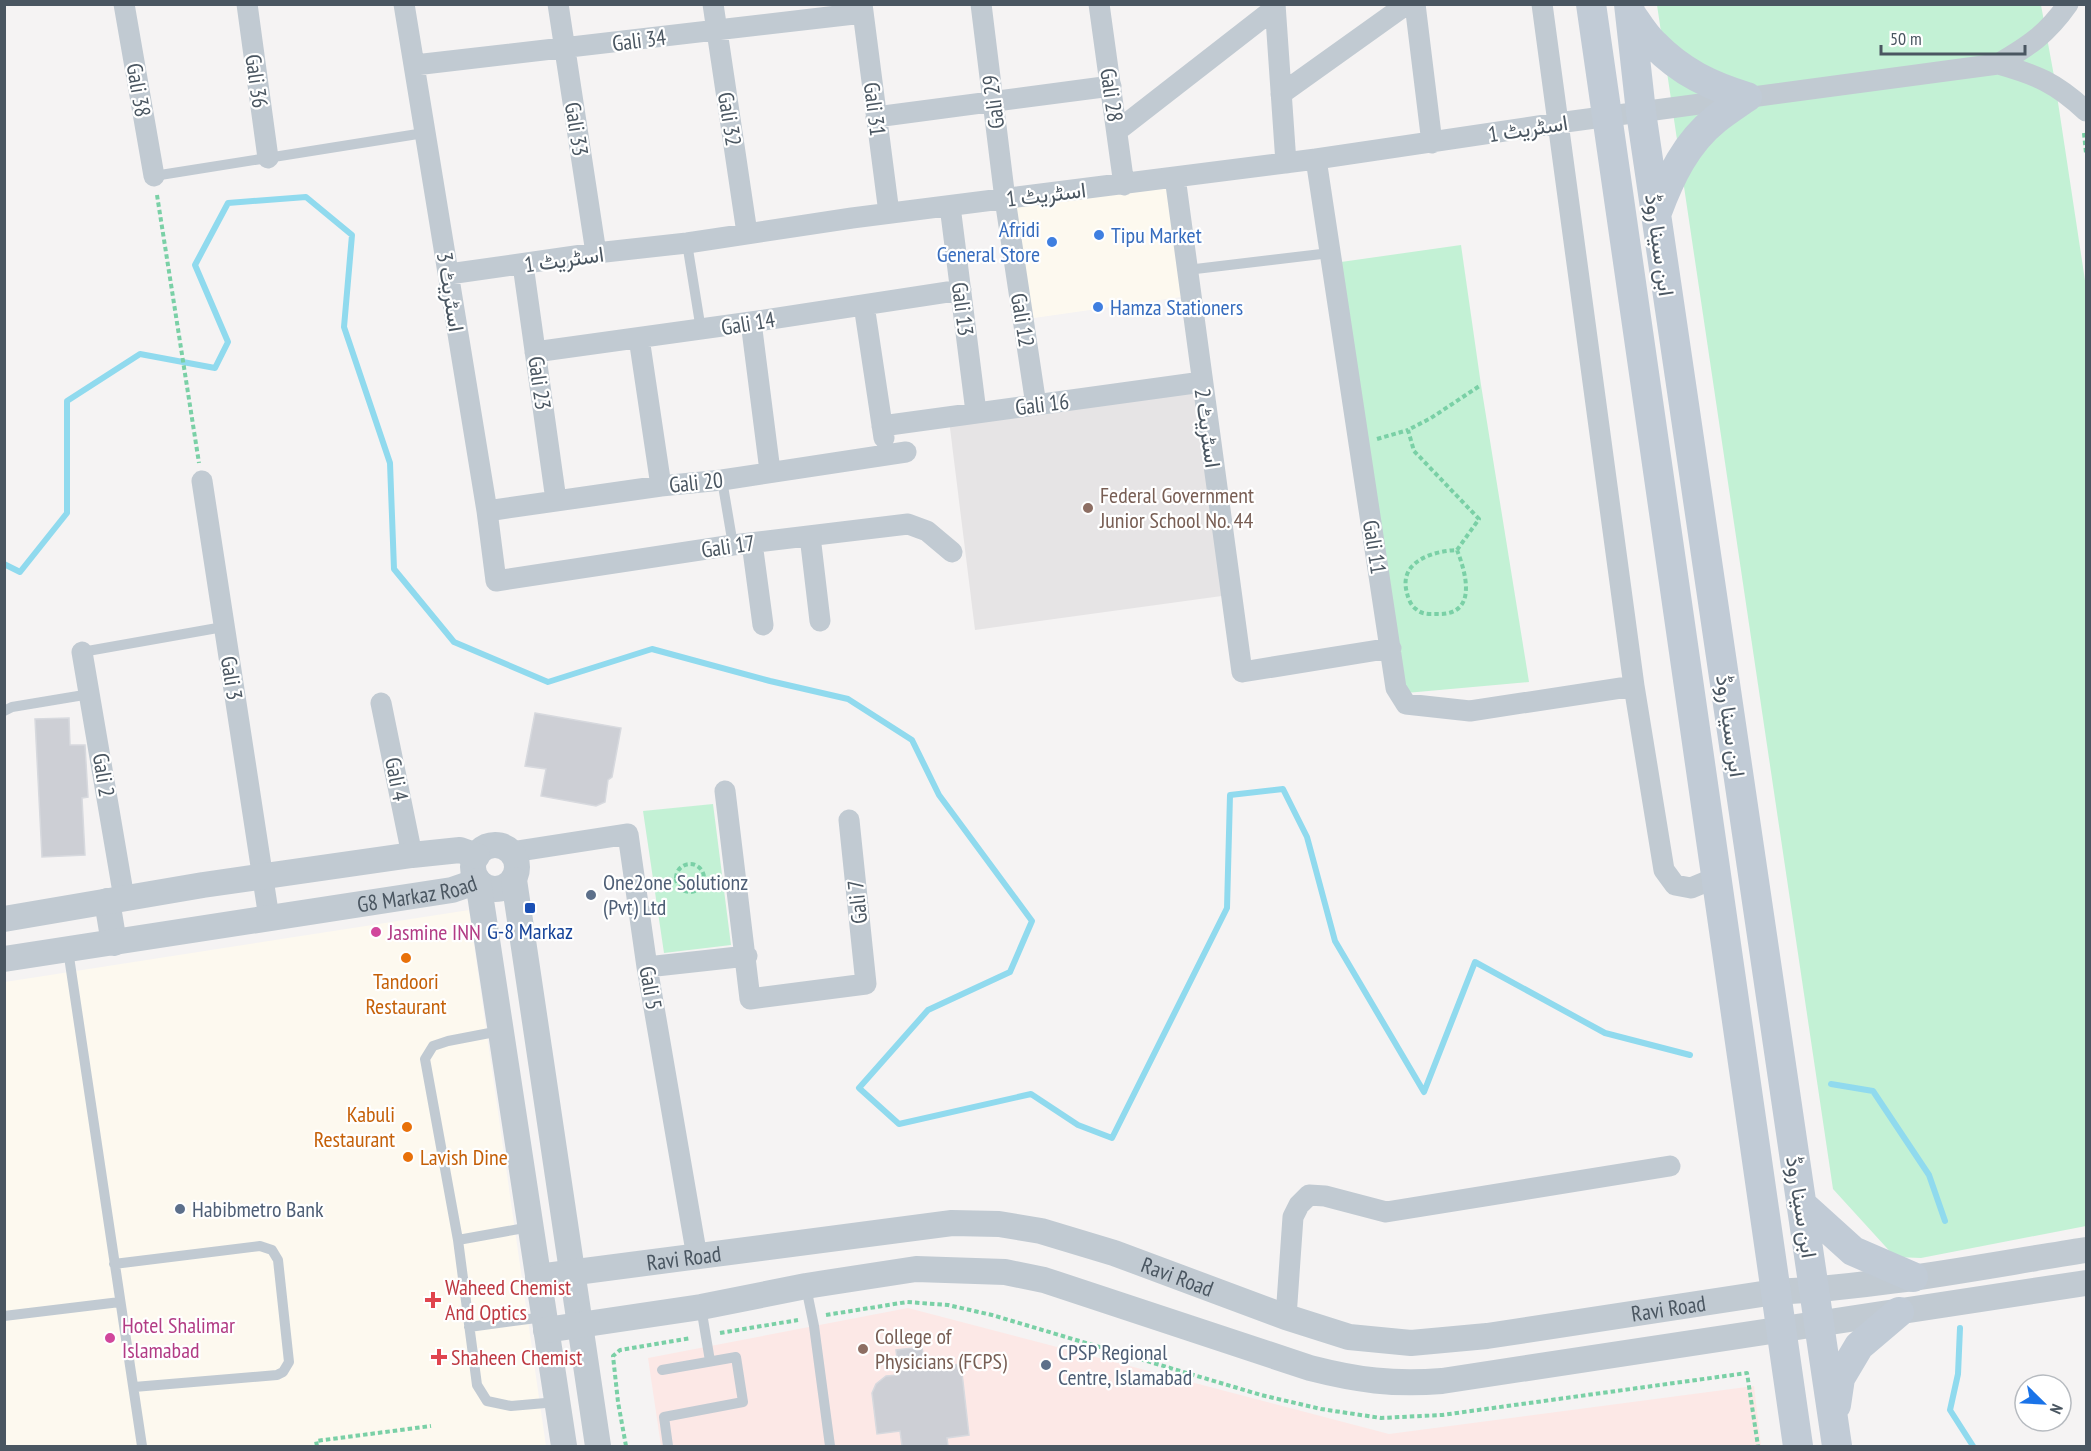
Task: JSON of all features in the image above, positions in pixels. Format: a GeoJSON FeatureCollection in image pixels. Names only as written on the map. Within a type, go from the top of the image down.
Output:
{"type":"FeatureCollection","features":[{"type":"Feature","properties":{"kind":"main road","name":"ابن سینا روڈ"},"geometry":{"type":"LineString","coordinates":[[1591,4],[1798,1446]]}},
{"type":"Feature","properties":{"kind":"main road","name":"ابن سینا روڈ"},"geometry":{"type":"LineString","coordinates":[[1630,9],[1641,112],[1835,1434]]}},
{"type":"Feature","properties":{"kind":"main road"},"geometry":{"type":"LineString","coordinates":[[1630,9],[1653,44],[1681,68],[1712,86],[1747,97]]}},
{"type":"Feature","properties":{"kind":"main road"},"geometry":{"type":"LineString","coordinates":[[1656,216],[1669,179],[1689,147],[1716,119],[1747,97]]}},
{"type":"Feature","properties":{"kind":"main road"},"geometry":{"type":"LineString","coordinates":[[1801,1204],[1853,1251],[1913,1277]]}},
{"type":"Feature","properties":{"kind":"main road"},"geometry":{"type":"LineString","coordinates":[[1835,1434],[1840,1378],[1859,1346],[1899,1312]]}},
{"type":"Feature","properties":{"kind":"street","name":"Gali 38"},"geometry":{"type":"LineString","coordinates":[[123,4],[154,176]]}},
{"type":"Feature","properties":{"kind":"street","name":"Gali 36"},"geometry":{"type":"LineString","coordinates":[[247,4],[268,159]]}},
{"type":"Feature","properties":{"kind":"street","name":"اسٹریٹ 3"},"geometry":{"type":"LineString","coordinates":[[404,4],[487,511],[496,581]]}},
{"type":"Feature","properties":{"kind":"street","name":"Gali 33"},"geometry":{"type":"LineString","coordinates":[[558,4],[596,253]]}},
{"type":"Feature","properties":{"kind":"street","name":"Gali 32"},"geometry":{"type":"LineString","coordinates":[[713,4],[747,233]]}},
{"type":"Feature","properties":{"kind":"street","name":"Gali 29"},"geometry":{"type":"LineString","coordinates":[[981,4],[1005,199]]}},
{"type":"Feature","properties":{"kind":"street","name":"Gali 28"},"geometry":{"type":"LineString","coordinates":[[1100,4],[1124,185]]}},
{"type":"Feature","properties":{"kind":"street"},"geometry":{"type":"LineString","coordinates":[[1281,94],[1407,4]]}},
{"type":"Feature","properties":{"kind":"street"},"geometry":{"type":"LineString","coordinates":[[1415,4],[1432,143]]}},
{"type":"Feature","properties":{"kind":"street"},"geometry":{"type":"LineString","coordinates":[[1542,4],[1634,686],[1664,870],[1675,885],[1691,888],[1715,878]]}},
{"type":"Feature","properties":{"kind":"street"},"geometry":{"type":"LineString","coordinates":[[1998,64],[2028,47],[2054,24],[2068,4]]}},
{"type":"Feature","properties":{"kind":"street"},"geometry":{"type":"LineString","coordinates":[[1275,6],[1286,163]]}},
{"type":"Feature","properties":{"kind":"street"},"geometry":{"type":"LineString","coordinates":[[1117,131],[1275,6]]}},
{"type":"Feature","properties":{"kind":"street","name":"Gali 34"},"geometry":{"type":"LineString","coordinates":[[415,65],[717,31],[862,9]]}},
{"type":"Feature","properties":{"kind":"street","name":"Gali 31"},"geometry":{"type":"LineString","coordinates":[[862,9],[889,213]]}},
{"type":"Feature","properties":{"kind":"street"},"geometry":{"type":"LineString","coordinates":[[1998,64],[2033,74],[2065,92],[2086,111]]}},
{"type":"Feature","properties":{"kind":"street","name":"اسٹریٹ 1"},"geometry":{"type":"LineString","coordinates":[[449,274],[596,253],[687,243],[889,213],[1316,159],[1607,116],[1998,64]]}},
{"type":"Feature","properties":{"kind":"street"},"geometry":{"type":"LineString","coordinates":[[876,117],[1111,86]]}},
{"type":"Feature","properties":{"kind":"street","name":"Gali 11"},"geometry":{"type":"LineString","coordinates":[[1316,159],[1396,688],[1406,704],[1470,711],[1634,686]]}},
{"type":"Feature","properties":{"kind":"street","name":"اسٹریٹ 2"},"geometry":{"type":"LineString","coordinates":[[1175,177],[1242,672],[1390,648]]}},
{"type":"Feature","properties":{"kind":"street","name":"Gali 12"},"geometry":{"type":"LineString","coordinates":[[1005,199],[1036,405]]}},
{"type":"Feature","properties":{"kind":"street","name":"Gali 13"},"geometry":{"type":"LineString","coordinates":[[950,206],[976,412]]}},
{"type":"Feature","properties":{"kind":"street","name":"Gali 23"},"geometry":{"type":"LineString","coordinates":[[523,265],[556,501]]}},
{"type":"Feature","properties":{"kind":"street","name":"Gali 14"},"geometry":{"type":"LineString","coordinates":[[535,352],[701,330],[961,290]]}},
{"type":"Feature","properties":{"kind":"street"},"geometry":{"type":"LineString","coordinates":[[864,305],[882,426]]}},
{"type":"Feature","properties":{"kind":"street"},"geometry":{"type":"LineString","coordinates":[[751,322],[770,471]]}},
{"type":"Feature","properties":{"kind":"street"},"geometry":{"type":"LineString","coordinates":[[639,338],[661,486]]}},
{"type":"Feature","properties":{"kind":"street","name":"Gali 16"},"geometry":{"type":"LineString","coordinates":[[882,426],[1202,382]]}},
{"type":"Feature","properties":{"kind":"street","name":"Gali 20"},"geometry":{"type":"LineString","coordinates":[[487,511],[896,454],[882,426]]}},
{"type":"Feature","properties":{"kind":"street","name":"Gali 3"},"geometry":{"type":"LineString","coordinates":[[202,481],[270,918]]}},
{"type":"Feature","properties":{"kind":"street","name":"Gali 17"},"geometry":{"type":"LineString","coordinates":[[496,581],[742,544],[908,524],[927,531],[952,552]]}},
{"type":"Feature","properties":{"kind":"street"},"geometry":{"type":"LineString","coordinates":[[810,536],[820,621]]}},
{"type":"Feature","properties":{"kind":"street"},"geometry":{"type":"LineString","coordinates":[[742,544],[763,626]]}},
{"type":"Feature","properties":{"kind":"street","name":"Gali 2"},"geometry":{"type":"LineString","coordinates":[[82,652],[90,694],[116,899]]}},
{"type":"Feature","properties":{"kind":"street","name":"Gali 4"},"geometry":{"type":"LineString","coordinates":[[381,703],[412,855]]}},
{"type":"Feature","properties":{"kind":"street"},"geometry":{"type":"LineString","coordinates":[[647,967],[747,956],[725,791]]}},
{"type":"Feature","properties":{"kind":"street","name":"Gali 7"},"geometry":{"type":"LineString","coordinates":[[747,956],[750,999],[866,984],[849,820]]}},
{"type":"Feature","properties":{"kind":"street","name":"Gali 5"},"geometry":{"type":"LineString","coordinates":[[512,852],[628,834],[647,967],[697,1257]]}},
{"type":"Feature","properties":{"kind":"street"},"geometry":{"type":"LineString","coordinates":[[514,880],[509,885],[496,890],[483,886],[477,868],[484,848],[491,846],[506,848],[512,852],[518,866],[514,880],[574,1272],[598,1446]]}},
{"type":"Feature","properties":{"kind":"street","name":"G8 Markaz Road"},"geometry":{"type":"LineString","coordinates":[[4,919],[264,876],[460,850],[477,868],[564,1446]]}},
{"type":"Feature","properties":{"kind":"street","name":"G8 Markaz Road"},"geometry":{"type":"LineString","coordinates":[[4,959],[452,890],[477,868]]}},
{"type":"Feature","properties":{"kind":"street"},"geometry":{"type":"LineString","coordinates":[[114,943],[116,899]]}},
{"type":"Feature","properties":{"kind":"street"},"geometry":{"type":"LineString","coordinates":[[1286,1317],[1293,1217],[1299,1205],[1309,1195],[1325,1196],[1386,1212],[1670,1166]]}},
{"type":"Feature","properties":{"kind":"street","name":"Ravi Road"},"geometry":{"type":"LineString","coordinates":[[538,1277],[952,1223],[999,1224],[1041,1231],[1114,1253],[1286,1317],[1349,1337],[1412,1343],[1487,1336],[1775,1292],[1814,1290],[1913,1277],[2086,1250]]}},
{"type":"Feature","properties":{"kind":"street","name":"Ravi Road"},"geometry":{"type":"LineString","coordinates":[[545,1324],[580,1326],[916,1269],[1005,1272],[1044,1280],[1310,1368],[1351,1378],[1408,1384],[1442,1381],[2086,1283]]}},
{"type":"Feature","properties":{"kind":"lane"},"geometry":{"type":"LineString","coordinates":[[154,176],[424,133]]}},
{"type":"Feature","properties":{"kind":"lane"},"geometry":{"type":"LineString","coordinates":[[687,243],[701,330]]}},
{"type":"Feature","properties":{"kind":"lane"},"geometry":{"type":"LineString","coordinates":[[1187,270],[1330,253]]}},
{"type":"Feature","properties":{"kind":"lane"},"geometry":{"type":"LineString","coordinates":[[722,480],[742,544]]}},
{"type":"Feature","properties":{"kind":"lane"},"geometry":{"type":"LineString","coordinates":[[82,652],[223,627]]}},
{"type":"Feature","properties":{"kind":"lane"},"geometry":{"type":"LineString","coordinates":[[4,711],[12,707],[90,694]]}},
{"type":"Feature","properties":{"kind":"lane"},"geometry":{"type":"LineString","coordinates":[[68,950],[142,1446]]}},
{"type":"Feature","properties":{"kind":"lane"},"geometry":{"type":"LineString","coordinates":[[500,1031],[433,1046],[425,1059],[458,1240],[477,1385],[488,1401],[511,1406],[557,1402]]}},
{"type":"Feature","properties":{"kind":"lane"},"geometry":{"type":"LineString","coordinates":[[458,1240],[531,1227]]}},
{"type":"Feature","properties":{"kind":"lane"},"geometry":{"type":"LineString","coordinates":[[114,1264],[260,1246],[272,1250],[278,1260],[289,1362],[283,1372],[277,1375],[134,1387]]}},
{"type":"Feature","properties":{"kind":"lane"},"geometry":{"type":"LineString","coordinates":[[806,1287],[830,1446]]}},
{"type":"Feature","properties":{"kind":"lane"},"geometry":{"type":"LineString","coordinates":[[4,1317],[120,1302]]}},
{"type":"Feature","properties":{"kind":"lane"},"geometry":{"type":"LineString","coordinates":[[701,1307],[710,1361]]}},
{"type":"Feature","properties":{"kind":"lane"},"geometry":{"type":"LineString","coordinates":[[469,1328],[545,1324]]}},
{"type":"Feature","properties":{"kind":"lane"},"geometry":{"type":"LineString","coordinates":[[662,1370],[736,1357],[743,1402],[664,1417],[668,1446]]}},
{"type":"Feature","properties":{"kind":"path"},"geometry":{"type":"LineString","coordinates":[[2084,133],[2086,153]]}},
{"type":"Feature","properties":{"kind":"path"},"geometry":{"type":"LineString","coordinates":[[154,176],[202,481]]}},
{"type":"Feature","properties":{"kind":"path"},"geometry":{"type":"LineString","coordinates":[[1359,445],[1408,430],[1431,418],[1481,385]]}},
{"type":"Feature","properties":{"kind":"path"},"geometry":{"type":"LineString","coordinates":[[1408,430],[1414,450],[1479,519],[1457,550]]}},
{"type":"Feature","properties":{"kind":"path"},"geometry":{"type":"LineString","coordinates":[[1457,550],[1467,574],[1467,597],[1456,610],[1444,615],[1426,614],[1416,610],[1408,599],[1404,581],[1409,569],[1428,555],[1457,550]]}},
{"type":"Feature","properties":{"kind":"path"},"geometry":{"type":"LineString","coordinates":[[692,864],[703,872],[703,881],[698,889],[689,892],[681,889],[676,876],[680,868],[692,864]]}},
{"type":"Feature","properties":{"kind":"path"},"geometry":{"type":"LineString","coordinates":[[703,881],[722,880]]}},
{"type":"Feature","properties":{"kind":"path"},"geometry":{"type":"LineString","coordinates":[[626,1446],[613,1356],[620,1350],[907,1302],[948,1305],[992,1315],[1261,1395],[1321,1409],[1381,1418],[1442,1415],[1747,1373],[1758,1446]]}},
{"type":"Feature","properties":{"kind":"path"},"geometry":{"type":"LineString","coordinates":[[317,1446],[316,1441],[432,1426]]}},
{"type":"Feature","properties":{"kind":"shaded area","name":"Tipu Market"},"geometry":{"type":"Polygon","coordinates":[[[1173,183],[1188,296],[1027,319],[1010,201],[1173,183]]]}},
{"type":"Feature","properties":{"kind":"shaded area","name":"Federal Government Junior School No. 44"},"geometry":{"type":"Polygon","coordinates":[[[1199,388],[1229,595],[975,630],[949,420],[1199,388]]]}},
{"type":"Feature","properties":{"kind":"shaded area"},"geometry":{"type":"Polygon","coordinates":[[[469,910],[546,1446],[5,1446],[5,982],[469,910]]]}},
{"type":"Feature","properties":{"kind":"shaded area"},"geometry":{"type":"Polygon","coordinates":[[[908,1308],[1389,1434],[1754,1386],[1761,1446],[661,1446],[648,1358],[908,1308]]]}},
{"type":"Feature","properties":{"kind":"green space"},"geometry":{"type":"Polygon","coordinates":[[[1657,5],[2041,5],[2086,287],[2086,1226],[1921,1258],[1895,1257],[1833,1189],[1657,5]]]}},
{"type":"Feature","properties":{"kind":"green space"},"geometry":{"type":"Polygon","coordinates":[[[1461,245],[1529,682],[1406,693],[1341,262],[1461,245]]]}},
{"type":"Feature","properties":{"kind":"green space"},"geometry":{"type":"Polygon","coordinates":[[[713,804],[731,945],[664,953],[643,811],[713,804]]]}},
{"type":"Feature","properties":{"kind":"building"},"geometry":{"type":"Polygon","coordinates":[[[535,713],[621,728],[605,802],[596,806],[541,796],[546,769],[525,766],[535,713]]]}},
{"type":"Feature","properties":{"kind":"building"},"geometry":{"type":"Polygon","coordinates":[[[69,718],[70,745],[85,745],[88,797],[82,798],[85,855],[42,857],[35,719],[69,718]]]}},
{"type":"Feature","properties":{"kind":"building"},"geometry":{"type":"Polygon","coordinates":[[[922,1347],[925,1368],[961,1364],[969,1435],[947,1438],[948,1446],[902,1446],[900,1431],[877,1434],[872,1393],[876,1384],[886,1376],[899,1375],[896,1350],[922,1347]]]}},
{"type":"Feature","properties":{"kind":"waterway"},"geometry":{"type":"LineString","coordinates":[[4,564],[20,572],[67,513],[67,401],[140,354],[215,368],[228,342],[195,265],[228,203],[306,197],[352,235],[344,327],[390,463],[394,569],[454,642],[548,682],[652,649],[770,681],[848,699],[912,740],[939,795],[1032,921],[1010,972],[928,1010],[859,1088],[899,1124],[1031,1094],[1078,1125],[1112,1138],[1227,908],[1230,795],[1283,789],[1307,837],[1335,941],[1424,1092],[1475,962],[1605,1033],[1690,1055]]}},
{"type":"Feature","properties":{"kind":"waterway"},"geometry":{"type":"LineString","coordinates":[[1831,1084],[1873,1091],[1929,1175],[1945,1221]]}},
{"type":"Feature","properties":{"kind":"waterway"},"geometry":{"type":"LineString","coordinates":[[1960,1328],[1958,1374],[1950,1410],[1973,1446]]}},
{"type":"Feature","properties":{"kind":"place","name":"Tipu Market"},"geometry":{"type":"Point","coordinates":[1099,235]}},
{"type":"Feature","properties":{"kind":"place","name":"Afridi General Store"},"geometry":{"type":"Point","coordinates":[1052,242]}},
{"type":"Feature","properties":{"kind":"place","name":"Hamza Stationers"},"geometry":{"type":"Point","coordinates":[1098,307]}},
{"type":"Feature","properties":{"kind":"place","name":"Federal Government Junior School No. 44"},"geometry":{"type":"Point","coordinates":[1088,508]}},
{"type":"Feature","properties":{"kind":"place","name":"One2one Solutionz (Pvt) Ltd"},"geometry":{"type":"Point","coordinates":[591,895]}},
{"type":"Feature","properties":{"kind":"place","name":"G-8 Markaz"},"geometry":{"type":"Point","coordinates":[530,908]}},
{"type":"Feature","properties":{"kind":"place","name":"Jasmine INN"},"geometry":{"type":"Point","coordinates":[376,932]}},
{"type":"Feature","properties":{"kind":"place","name":"Tandoori Restaurant"},"geometry":{"type":"Point","coordinates":[406,958]}},
{"type":"Feature","properties":{"kind":"place","name":"Kabuli Restaurant"},"geometry":{"type":"Point","coordinates":[407,1127]}},
{"type":"Feature","properties":{"kind":"place","name":"Lavish Dine"},"geometry":{"type":"Point","coordinates":[408,1157]}},
{"type":"Feature","properties":{"kind":"place","name":"Habibmetro Bank"},"geometry":{"type":"Point","coordinates":[180,1209]}},
{"type":"Feature","properties":{"kind":"place","name":"Waheed Chemist And Optics"},"geometry":{"type":"Point","coordinates":[433,1300]}},
{"type":"Feature","properties":{"kind":"place","name":"Hotel Shalimar Islamabad"},"geometry":{"type":"Point","coordinates":[110,1338]}},
{"type":"Feature","properties":{"kind":"place","name":"College of Physicians (FCPS)"},"geometry":{"type":"Point","coordinates":[863,1349]}},
{"type":"Feature","properties":{"kind":"place","name":"Shaheen Chemist"},"geometry":{"type":"Point","coordinates":[439,1357]}},
{"type":"Feature","properties":{"kind":"place","name":"CPSP Regional Centre, Islamabad"},"geometry":{"type":"Point","coordinates":[1046,1365]}}]}
